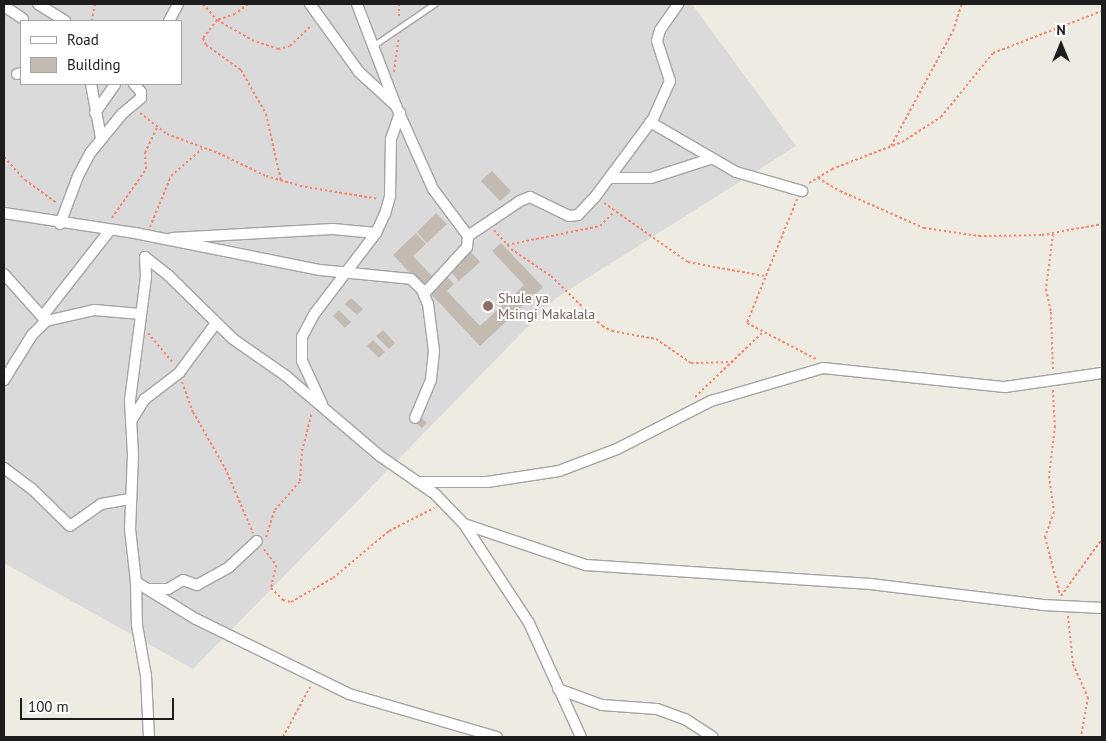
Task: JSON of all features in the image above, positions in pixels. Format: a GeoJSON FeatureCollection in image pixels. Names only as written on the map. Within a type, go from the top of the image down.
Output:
{"type":"FeatureCollection","features":[{"type":"Feature","properties":{"kind":"street"},"geometry":{"type":"LineString","coordinates":[[38,4],[63,20]]}},
{"type":"Feature","properties":{"kind":"street"},"geometry":{"type":"LineString","coordinates":[[170,20],[178,4]]}},
{"type":"Feature","properties":{"kind":"street"},"geometry":{"type":"LineString","coordinates":[[310,4],[372,87],[398,110]]}},
{"type":"Feature","properties":{"kind":"street"},"geometry":{"type":"LineString","coordinates":[[357,4],[398,110],[433,189],[468,236],[467,247],[424,294]]}},
{"type":"Feature","properties":{"kind":"street"},"geometry":{"type":"LineString","coordinates":[[468,236],[530,197],[568,216],[578,215],[596,197],[650,122],[670,80],[658,36],[678,4]]}},
{"type":"Feature","properties":{"kind":"street"},"geometry":{"type":"LineString","coordinates":[[4,6],[23,19]]}},
{"type":"Feature","properties":{"kind":"street"},"geometry":{"type":"LineString","coordinates":[[90,85],[101,138]]}},
{"type":"Feature","properties":{"kind":"street"},"geometry":{"type":"LineString","coordinates":[[95,113],[114,85]]}},
{"type":"Feature","properties":{"kind":"street"},"geometry":{"type":"LineString","coordinates":[[60,224],[78,176],[101,138],[141,96],[135,85]]}},
{"type":"Feature","properties":{"kind":"street"},"geometry":{"type":"LineString","coordinates":[[326,410],[304,368],[302,337],[315,312],[347,273],[376,232],[389,200],[391,139],[398,110]]}},
{"type":"Feature","properties":{"kind":"street"},"geometry":{"type":"LineString","coordinates":[[650,122],[710,159],[736,172],[802,191]]}},
{"type":"Feature","properties":{"kind":"street"},"geometry":{"type":"LineString","coordinates":[[611,178],[651,178],[710,159]]}},
{"type":"Feature","properties":{"kind":"street"},"geometry":{"type":"LineString","coordinates":[[4,213],[60,224],[147,236],[347,273],[405,277],[416,282],[424,294],[434,351],[431,380],[415,418]]}},
{"type":"Feature","properties":{"kind":"street"},"geometry":{"type":"LineString","coordinates":[[159,239],[324,229],[376,232]]}},
{"type":"Feature","properties":{"kind":"street"},"geometry":{"type":"LineString","coordinates":[[4,380],[32,335],[107,230]]}},
{"type":"Feature","properties":{"kind":"street"},"geometry":{"type":"LineString","coordinates":[[150,736],[146,676],[137,625],[130,500],[133,455],[130,422],[145,257],[216,322],[417,482],[444,504],[464,524],[529,623],[581,737]]}},
{"type":"Feature","properties":{"kind":"street"},"geometry":{"type":"LineString","coordinates":[[4,274],[44,319]]}},
{"type":"Feature","properties":{"kind":"street"},"geometry":{"type":"LineString","coordinates":[[44,319],[94,310],[140,319]]}},
{"type":"Feature","properties":{"kind":"street"},"geometry":{"type":"LineString","coordinates":[[130,422],[145,399],[179,373],[216,322]]}},
{"type":"Feature","properties":{"kind":"street"},"geometry":{"type":"LineString","coordinates":[[417,482],[486,482],[559,471],[617,449],[711,401],[772,381],[834,368],[976,386],[1005,387],[1102,373]]}},
{"type":"Feature","properties":{"kind":"street"},"geometry":{"type":"LineString","coordinates":[[4,468],[32,489],[70,526],[101,504],[130,500]]}},
{"type":"Feature","properties":{"kind":"street"},"geometry":{"type":"LineString","coordinates":[[464,524],[586,565],[870,584],[1053,606],[1102,608]]}},
{"type":"Feature","properties":{"kind":"street"},"geometry":{"type":"LineString","coordinates":[[146,588],[168,589],[183,580],[197,585],[229,567],[257,541]]}},
{"type":"Feature","properties":{"kind":"street"},"geometry":{"type":"LineString","coordinates":[[136,582],[196,619],[349,694],[497,737]]}},
{"type":"Feature","properties":{"kind":"street"},"geometry":{"type":"LineString","coordinates":[[558,689],[602,705],[657,709],[685,719],[713,737]]}},
{"type":"Feature","properties":{"kind":"lane"},"geometry":{"type":"LineString","coordinates":[[374,44],[400,29],[434,4]]}},
{"type":"Feature","properties":{"kind":"path"},"geometry":{"type":"LineString","coordinates":[[92,20],[95,4]]}},
{"type":"Feature","properties":{"kind":"path"},"geometry":{"type":"LineString","coordinates":[[203,4],[217,20],[252,40],[284,49],[319,18]]}},
{"type":"Feature","properties":{"kind":"path"},"geometry":{"type":"LineString","coordinates":[[248,4],[235,14],[217,20],[203,35],[204,43],[246,76],[266,114],[281,181]]}},
{"type":"Feature","properties":{"kind":"path"},"geometry":{"type":"LineString","coordinates":[[390,89],[400,29],[399,4]]}},
{"type":"Feature","properties":{"kind":"path"},"geometry":{"type":"LineString","coordinates":[[891,146],[953,31],[962,4]]}},
{"type":"Feature","properties":{"kind":"path"},"geometry":{"type":"LineString","coordinates":[[834,368],[762,332],[747,322],[764,276],[802,191],[818,178],[891,146],[941,117],[992,53],[1102,11]]}},
{"type":"Feature","properties":{"kind":"path"},"geometry":{"type":"LineString","coordinates":[[131,106],[157,127],[202,149],[281,181],[389,200]]}},
{"type":"Feature","properties":{"kind":"path"},"geometry":{"type":"LineString","coordinates":[[107,230],[146,169],[145,153],[157,127]]}},
{"type":"Feature","properties":{"kind":"path"},"geometry":{"type":"LineString","coordinates":[[147,236],[171,176],[202,149]]}},
{"type":"Feature","properties":{"kind":"path"},"geometry":{"type":"LineString","coordinates":[[4,157],[25,180],[65,209]]}},
{"type":"Feature","properties":{"kind":"path"},"geometry":{"type":"LineString","coordinates":[[818,178],[840,191],[924,228],[979,236],[1053,234],[1102,224]]}},
{"type":"Feature","properties":{"kind":"path"},"geometry":{"type":"LineString","coordinates":[[596,197],[688,262],[764,276]]}},
{"type":"Feature","properties":{"kind":"path"},"geometry":{"type":"LineString","coordinates":[[507,245],[600,226],[615,211]]}},
{"type":"Feature","properties":{"kind":"path"},"geometry":{"type":"LineString","coordinates":[[488,222],[507,245],[551,276],[573,301],[612,331],[656,339],[691,363],[733,362]]}},
{"type":"Feature","properties":{"kind":"path"},"geometry":{"type":"LineString","coordinates":[[1053,234],[1046,289],[1054,360],[1052,380],[1055,426],[1049,476],[1054,512],[1045,537],[1060,596]]}},
{"type":"Feature","properties":{"kind":"path"},"geometry":{"type":"LineString","coordinates":[[140,319],[170,357],[179,373],[193,412],[225,468],[257,541]]}},
{"type":"Feature","properties":{"kind":"path"},"geometry":{"type":"LineString","coordinates":[[689,403],[762,332]]}},
{"type":"Feature","properties":{"kind":"path"},"geometry":{"type":"LineString","coordinates":[[314,400],[302,450],[301,477],[275,510],[261,547],[276,561],[269,585],[283,600],[290,602],[333,578],[389,531],[444,504]]}},
{"type":"Feature","properties":{"kind":"path"},"geometry":{"type":"LineString","coordinates":[[1053,606],[1102,539]]}},
{"type":"Feature","properties":{"kind":"path"},"geometry":{"type":"LineString","coordinates":[[1065,606],[1071,628],[1073,664],[1088,697],[1081,737]]}},
{"type":"Feature","properties":{"kind":"path"},"geometry":{"type":"LineString","coordinates":[[283,737],[315,678]]}},
{"type":"Feature","properties":{"kind":"shaded area"},"geometry":{"type":"Polygon","coordinates":[[[4,4],[692,4],[796,146],[556,298],[193,669],[4,563],[4,4]]]}},
{"type":"Feature","properties":{"kind":"building"},"geometry":{"type":"Polygon","coordinates":[[[492,171],[511,191],[500,201],[481,181],[492,171]]]}},
{"type":"Feature","properties":{"kind":"building"},"geometry":{"type":"Polygon","coordinates":[[[436,213],[447,224],[427,243],[417,232],[436,213]]]}},
{"type":"Feature","properties":{"kind":"building"},"geometry":{"type":"Polygon","coordinates":[[[416,233],[426,244],[413,256],[432,276],[422,286],[393,255],[416,233]]]}},
{"type":"Feature","properties":{"kind":"building"},"geometry":{"type":"Polygon","coordinates":[[[501,243],[543,287],[480,346],[429,292],[446,276],[454,284],[447,291],[480,326],[524,285],[492,251],[501,243]]]}},
{"type":"Feature","properties":{"kind":"building"},"geometry":{"type":"Polygon","coordinates":[[[471,252],[480,262],[459,281],[450,271],[471,252]]]}},
{"type":"Feature","properties":{"kind":"building"},"geometry":{"type":"Polygon","coordinates":[[[351,298],[363,309],[357,315],[345,304],[351,298]]]}},
{"type":"Feature","properties":{"kind":"building"},"geometry":{"type":"Polygon","coordinates":[[[339,310],[351,322],[345,328],[333,316],[339,310]]]}},
{"type":"Feature","properties":{"kind":"building"},"geometry":{"type":"Polygon","coordinates":[[[383,330],[395,343],[389,349],[376,336],[383,330]]]}},
{"type":"Feature","properties":{"kind":"building"},"geometry":{"type":"Polygon","coordinates":[[[373,340],[385,352],[379,358],[367,346],[373,340]]]}},
{"type":"Feature","properties":{"kind":"building"},"geometry":{"type":"Polygon","coordinates":[[[418,415],[427,423],[422,428],[413,420],[418,415]]]}},
{"type":"Feature","properties":{"kind":"place","name":"Shule ya Msingi Makalala"},"geometry":{"type":"Point","coordinates":[488,306]}}]}
